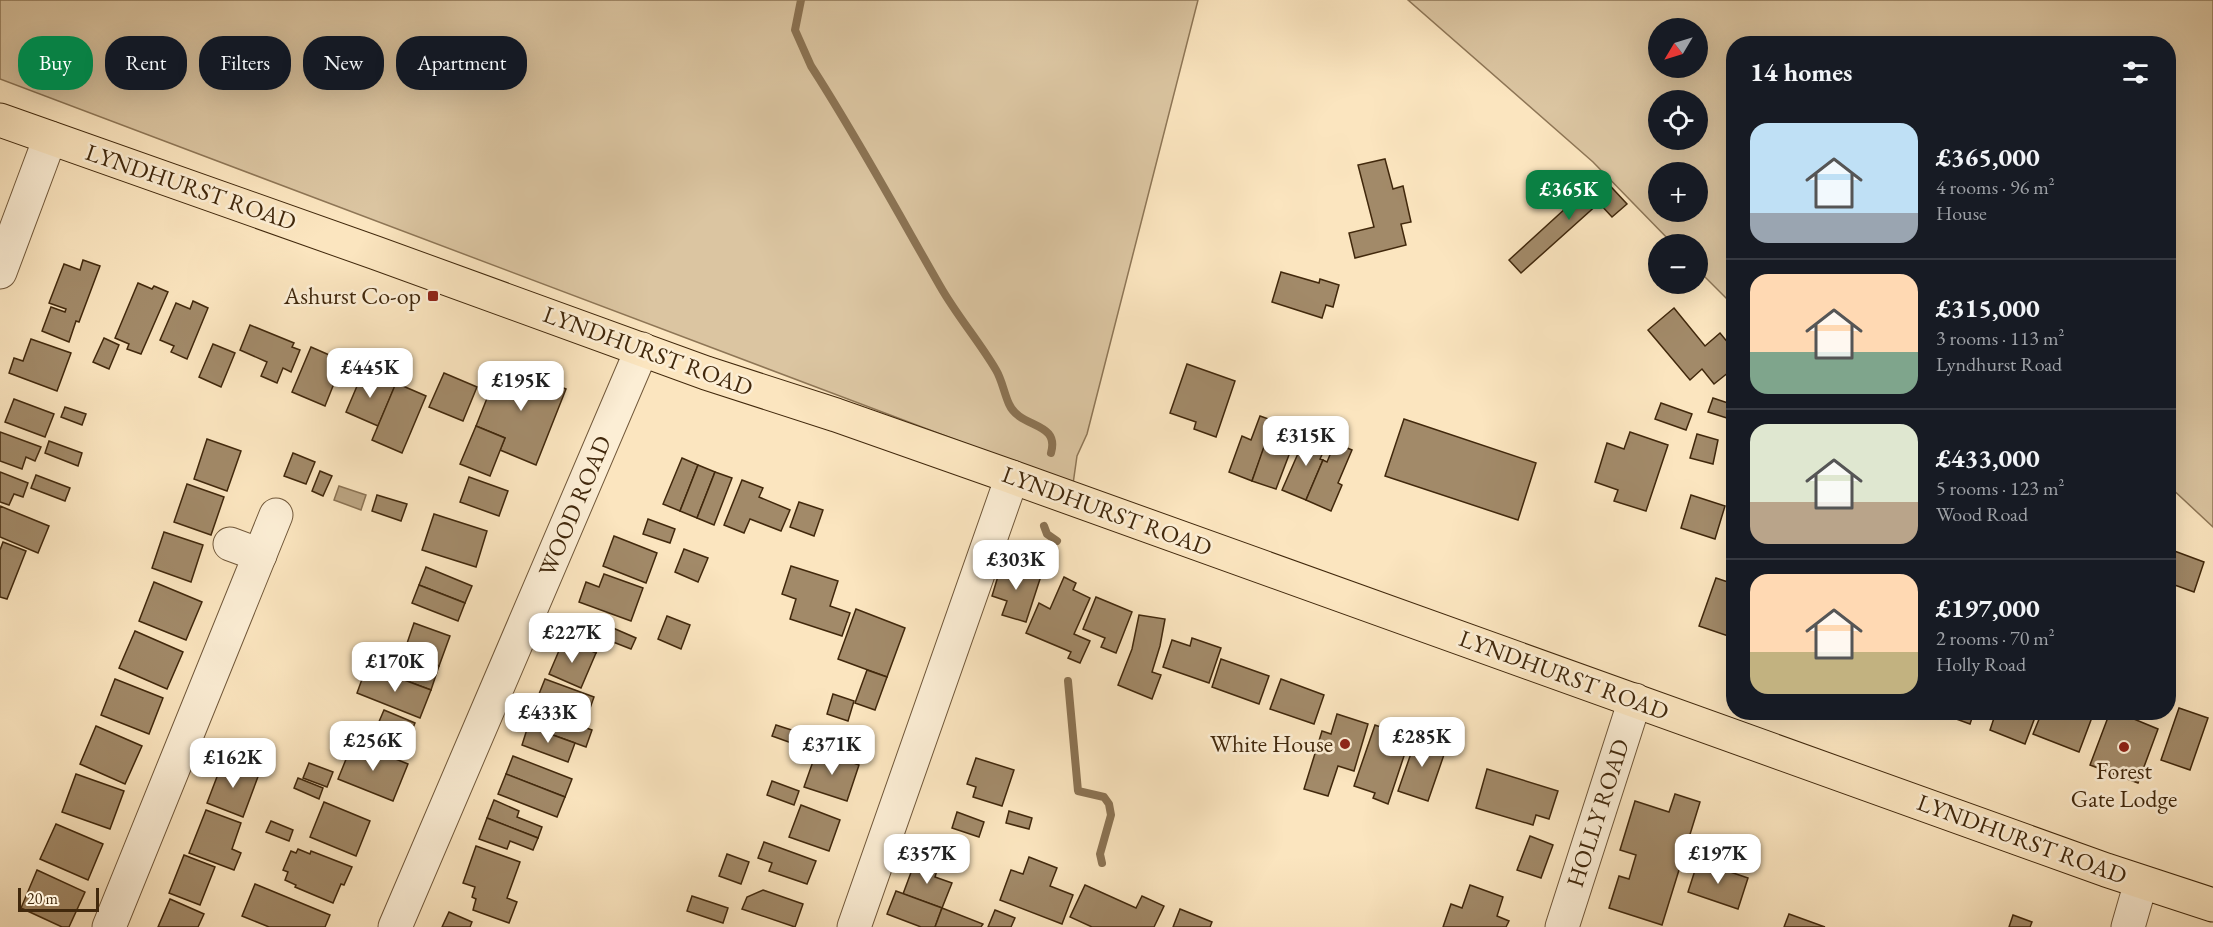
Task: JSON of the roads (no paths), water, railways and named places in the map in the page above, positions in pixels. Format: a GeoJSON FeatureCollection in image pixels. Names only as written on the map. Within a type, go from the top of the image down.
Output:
{"type":"FeatureCollection","features":[{"type":"Feature","properties":{"kind":"main road","name":"LYNDHURST ROAD"},"geometry":{"type":"LineString","coordinates":[[0,120],[706,373],[836,415],[1012,477],[2141,882],[2213,905]]}},
{"type":"Feature","properties":{"kind":"street"},"geometry":{"type":"LineString","coordinates":[[0,272],[50,138]]}},
{"type":"Feature","properties":{"kind":"street","name":"WOOD ROAD"},"geometry":{"type":"LineString","coordinates":[[395,927],[642,349]]}},
{"type":"Feature","properties":{"kind":"street"},"geometry":{"type":"LineString","coordinates":[[855,927],[1012,477]]}},
{"type":"Feature","properties":{"kind":"street"},"geometry":{"type":"LineString","coordinates":[[109,927],[245,549],[276,515]]}},
{"type":"Feature","properties":{"kind":"street","name":"HOLLY ROAD"},"geometry":{"type":"LineString","coordinates":[[1562,927],[1635,700]]}},
{"type":"Feature","properties":{"kind":"street"},"geometry":{"type":"LineString","coordinates":[[2128,927],[2141,882]]}},
{"type":"Feature","properties":{"kind":"waterway"},"geometry":{"type":"LineString","coordinates":[[801,0],[795,30],[811,66],[947,297],[996,370],[1009,404],[1021,418],[1050,435],[1051,453]]}},
{"type":"Feature","properties":{"kind":"waterway"},"geometry":{"type":"LineString","coordinates":[[1044,526],[1047,534],[1057,541]]}},
{"type":"Feature","properties":{"kind":"waterway"},"geometry":{"type":"LineString","coordinates":[[1068,681],[1078,791],[1104,797],[1109,804],[1111,815],[1100,854],[1102,863]]}},
{"type":"Feature","properties":{"kind":"place","name":"Ashurst Co-op"},"geometry":{"type":"Point","coordinates":[433,296]}},
{"type":"Feature","properties":{"kind":"place","name":"White House"},"geometry":{"type":"Point","coordinates":[1345,744]}},
{"type":"Feature","properties":{"kind":"place","name":"Forest Gate Lodge"},"geometry":{"type":"Point","coordinates":[2124,747]}}]}
